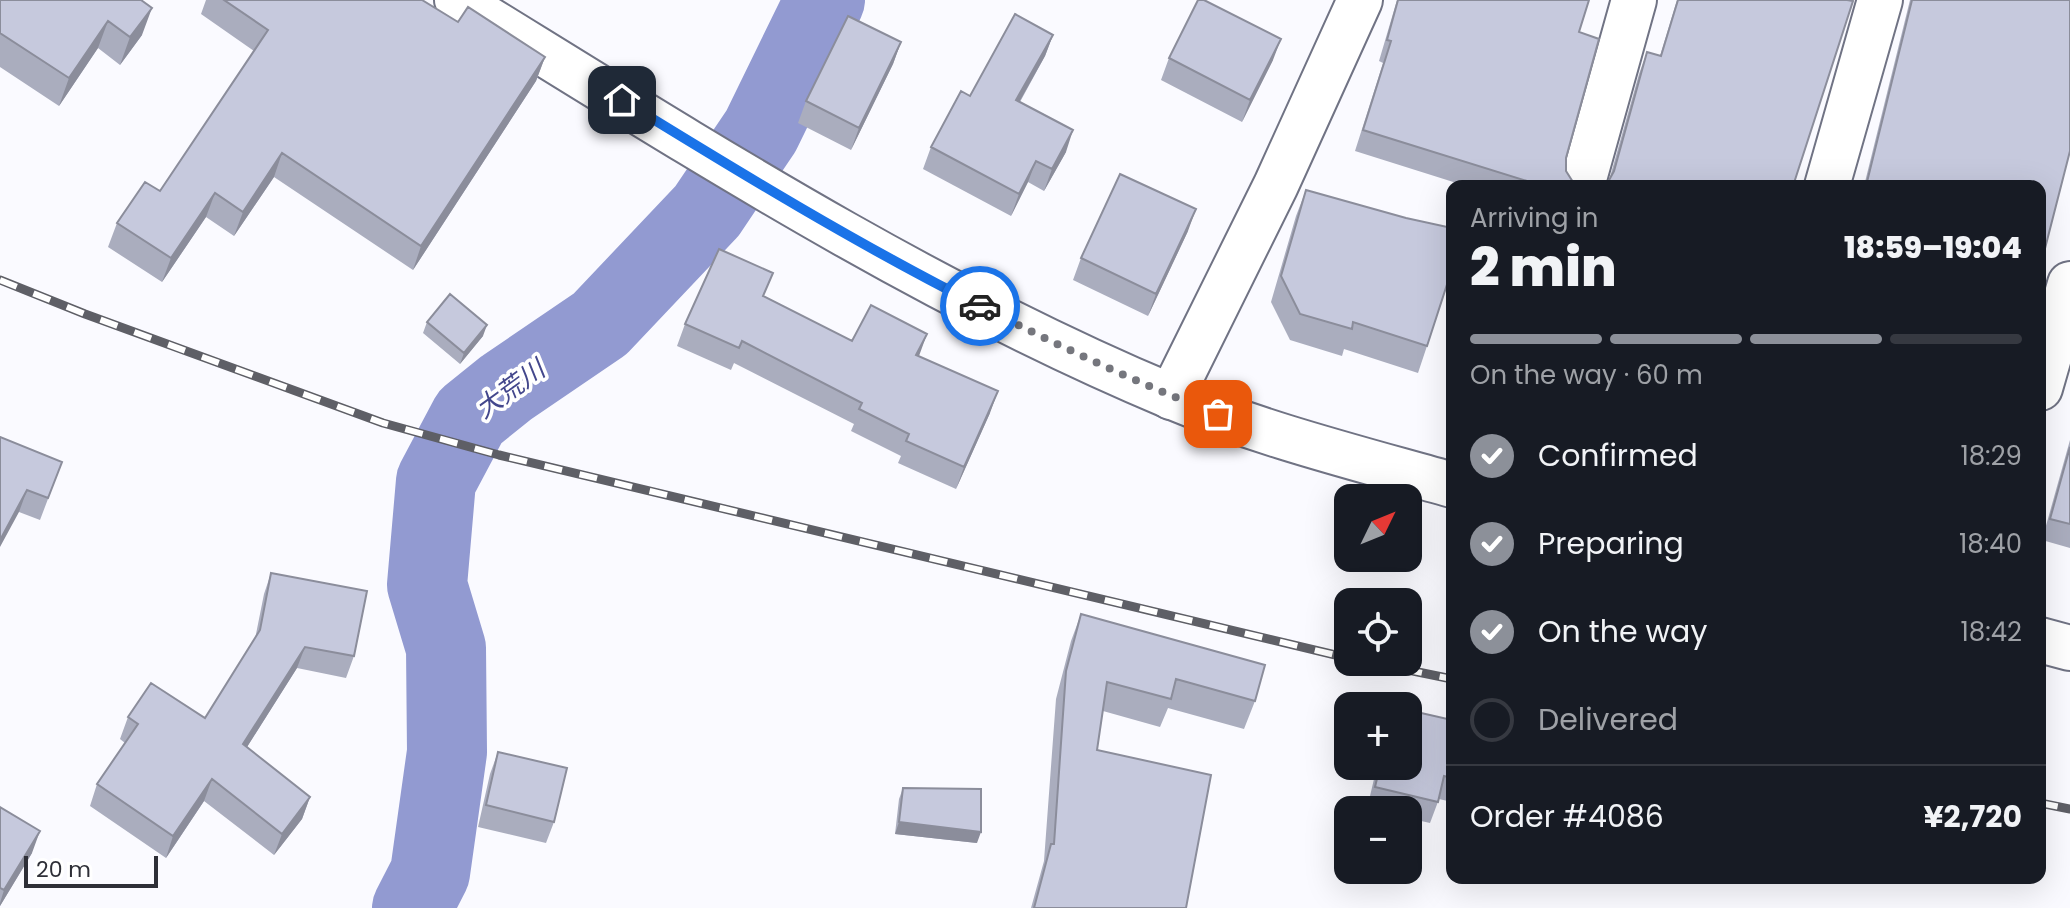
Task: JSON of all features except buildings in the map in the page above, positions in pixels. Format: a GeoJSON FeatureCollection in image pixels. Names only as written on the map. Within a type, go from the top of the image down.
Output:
{"type":"FeatureCollection","features":[{"type":"Feature","properties":{"kind":"main road"},"geometry":{"type":"LineString","coordinates":[[1171,397],[1276,185],[1360,0]]}},
{"type":"Feature","properties":{"kind":"main road"},"geometry":{"type":"LineString","coordinates":[[1584,180],[1634,0]]}},
{"type":"Feature","properties":{"kind":"main road"},"geometry":{"type":"LineString","coordinates":[[1829,180],[1880,0]]}},
{"type":"Feature","properties":{"kind":"main road"},"geometry":{"type":"LineString","coordinates":[[482,6],[751,179],[935,283],[1081,356],[1171,397],[1264,431],[1446,483]]}},
{"type":"Feature","properties":{"kind":"main road"},"geometry":{"type":"LineString","coordinates":[[1276,185],[1320,196]]}},
{"type":"Feature","properties":{"kind":"main road"},"geometry":{"type":"LineString","coordinates":[[2046,367],[2070,284]]}},
{"type":"Feature","properties":{"kind":"main road"},"geometry":{"type":"LineString","coordinates":[[2046,642],[2070,648]]}},
{"type":"Feature","properties":{"kind":"waterway","name":"大荒川"},"geometry":{"type":"LineString","coordinates":[[412,908],[430,873],[447,752],[446,648],[427,585],[436,481],[470,417],[506,388],[600,324],[707,211],[761,131],[825,0]]}},
{"type":"Feature","properties":{"kind":"railway"},"geometry":{"type":"LineString","coordinates":[[0,280],[383,423],[499,455],[1334,655]]}},
{"type":"Feature","properties":{"kind":"railway"},"geometry":{"type":"LineString","coordinates":[[1422,673],[1446,678]]}},
{"type":"Feature","properties":{"kind":"railway"},"geometry":{"type":"LineString","coordinates":[[2046,804],[2070,809]]}},
{"type":"Feature","properties":{"kind":"way so far"},"geometry":{"type":"LineString","coordinates":[[980,306],[1171,397],[1218,414]]}},
{"type":"Feature","properties":{"kind":"route"},"geometry":{"type":"LineString","coordinates":[[622,100],[751,179],[980,306]]}}]}
